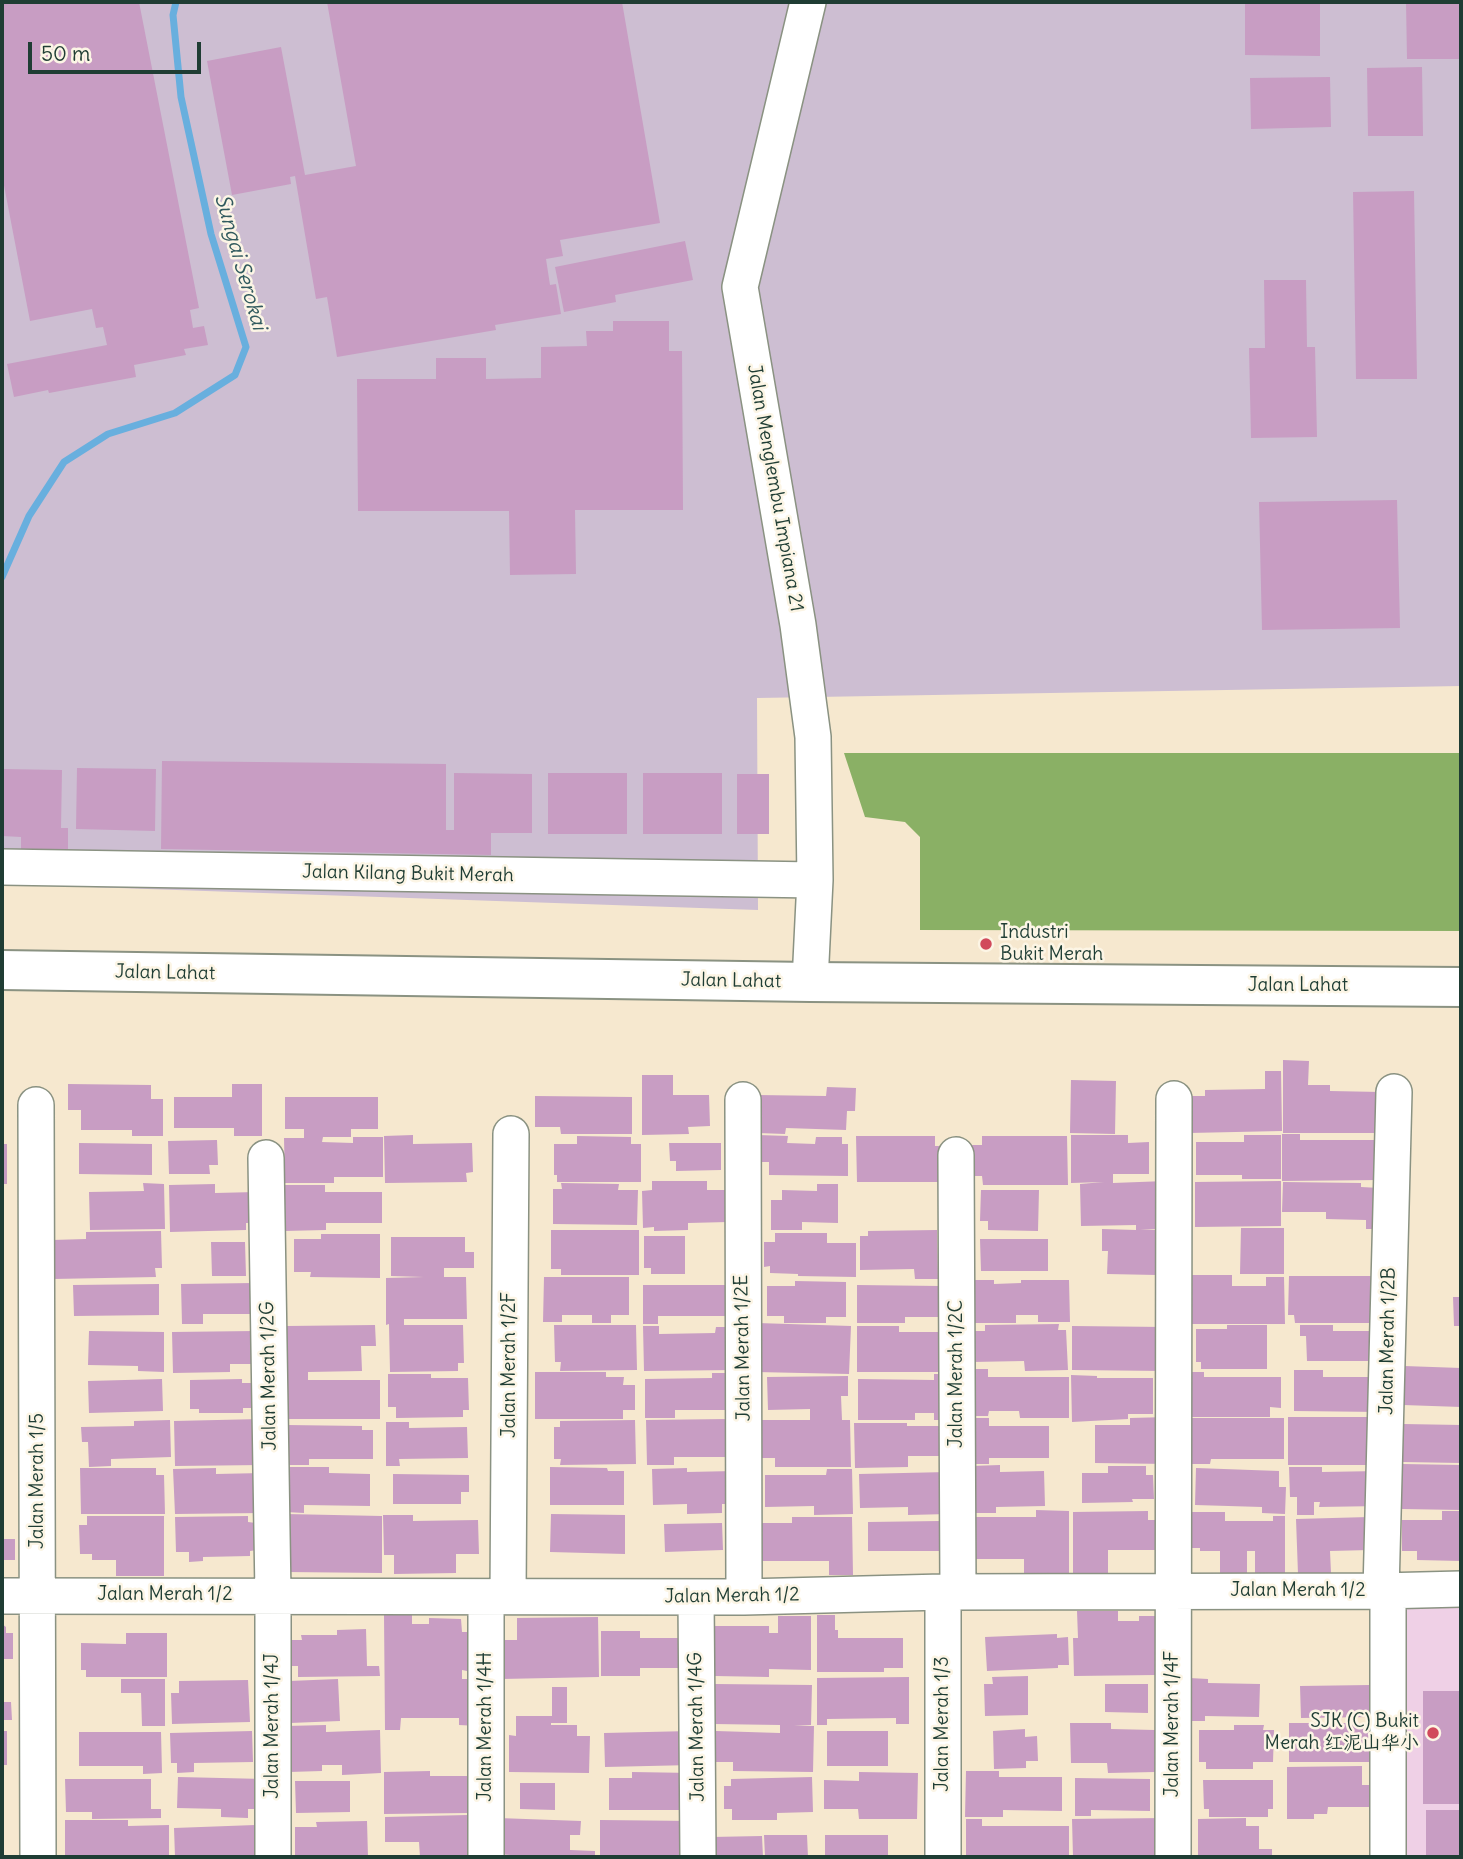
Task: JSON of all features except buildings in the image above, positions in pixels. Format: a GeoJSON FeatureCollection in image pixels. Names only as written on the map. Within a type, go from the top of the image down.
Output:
{"type":"FeatureCollection","features":[{"type":"Feature","properties":{"kind":"main road","name":"Jalan Lahat"},"geometry":{"type":"LineString","coordinates":[[2,970],[810,982],[1461,987]]}},
{"type":"Feature","properties":{"kind":"street","name":"Jalan Menglembu Impiana 21"},"geometry":{"type":"LineString","coordinates":[[808,2],[740,287],[798,625],[813,737],[815,880],[810,982]]}},
{"type":"Feature","properties":{"kind":"street","name":"Jalan Kilang Bukit Merah"},"geometry":{"type":"LineString","coordinates":[[2,867],[815,880]]}},
{"type":"Feature","properties":{"kind":"street","name":"Jalan Merah 1/2B"},"geometry":{"type":"LineString","coordinates":[[1388,1857],[1385,1591],[1394,1091]]}},
{"type":"Feature","properties":{"kind":"street"},"geometry":{"type":"LineString","coordinates":[[1172,1591],[1174,1098]]}},
{"type":"Feature","properties":{"kind":"street","name":"Jalan Merah 1/2E"},"geometry":{"type":"LineString","coordinates":[[743,1100],[744,1597]]}},
{"type":"Feature","properties":{"kind":"street","name":"Jalan Merah 1/5"},"geometry":{"type":"LineString","coordinates":[[36,1105],[38,1857]]}},
{"type":"Feature","properties":{"kind":"street","name":"Jalan Merah 1/2F"},"geometry":{"type":"LineString","coordinates":[[497,1597],[511,1134]]}},
{"type":"Feature","properties":{"kind":"street","name":"Jalan Merah 1/2C"},"geometry":{"type":"LineString","coordinates":[[950,1592],[956,1155]]}},
{"type":"Feature","properties":{"kind":"street","name":"Jalan Merah 1/2G"},"geometry":{"type":"LineString","coordinates":[[266,1158],[273,1595]]}},
{"type":"Feature","properties":{"kind":"street","name":"Jalan Merah 1/2"},"geometry":{"type":"LineString","coordinates":[[2,1596],[744,1597],[950,1592],[1385,1591],[1461,1588]]}},
{"type":"Feature","properties":{"kind":"street","name":"Jalan Merah 1/4F"},"geometry":{"type":"LineString","coordinates":[[1172,1591],[1173,1857]]}},
{"type":"Feature","properties":{"kind":"street","name":"Jalan Merah 1/3"},"geometry":{"type":"LineString","coordinates":[[943,1857],[950,1592]]}},
{"type":"Feature","properties":{"kind":"street","name":"Jalan Merah 1/4J"},"geometry":{"type":"LineString","coordinates":[[273,1595],[273,1857]]}},
{"type":"Feature","properties":{"kind":"street","name":"Jalan Merah 1/4H"},"geometry":{"type":"LineString","coordinates":[[486,1857],[497,1597]]}},
{"type":"Feature","properties":{"kind":"street","name":"Jalan Merah 1/4G"},"geometry":{"type":"LineString","coordinates":[[696,1597],[698,1857]]}},
{"type":"Feature","properties":{"kind":"shaded area"},"geometry":{"type":"Polygon","coordinates":[[[2,2],[1461,2],[1461,686],[757,698],[758,910],[2,884],[2,2]]]}},
{"type":"Feature","properties":{"kind":"shaded area","name":"SJK (C) Bukit Merah 红泥山华小"},"geometry":{"type":"Polygon","coordinates":[[[1461,1607],[1461,1857],[1403,1857],[1405,1608],[1461,1607]]]}},
{"type":"Feature","properties":{"kind":"green space"},"geometry":{"type":"Polygon","coordinates":[[[844,753],[1461,753],[1461,931],[920,930],[920,837],[905,822],[865,817],[844,753]]]}},
{"type":"Feature","properties":{"kind":"waterway","name":"Sungai Serokai"},"geometry":{"type":"LineString","coordinates":[[2,577],[29,516],[64,462],[108,434],[175,413],[235,375],[246,347],[211,234],[181,97],[173,15],[176,2]]}},
{"type":"Feature","properties":{"kind":"place","name":"Industri Bukit Merah"},"geometry":{"type":"Point","coordinates":[986,944]}},
{"type":"Feature","properties":{"kind":"place","name":"SJK (C) Bukit Merah 红泥山华小"},"geometry":{"type":"Point","coordinates":[1433,1733]}}]}
